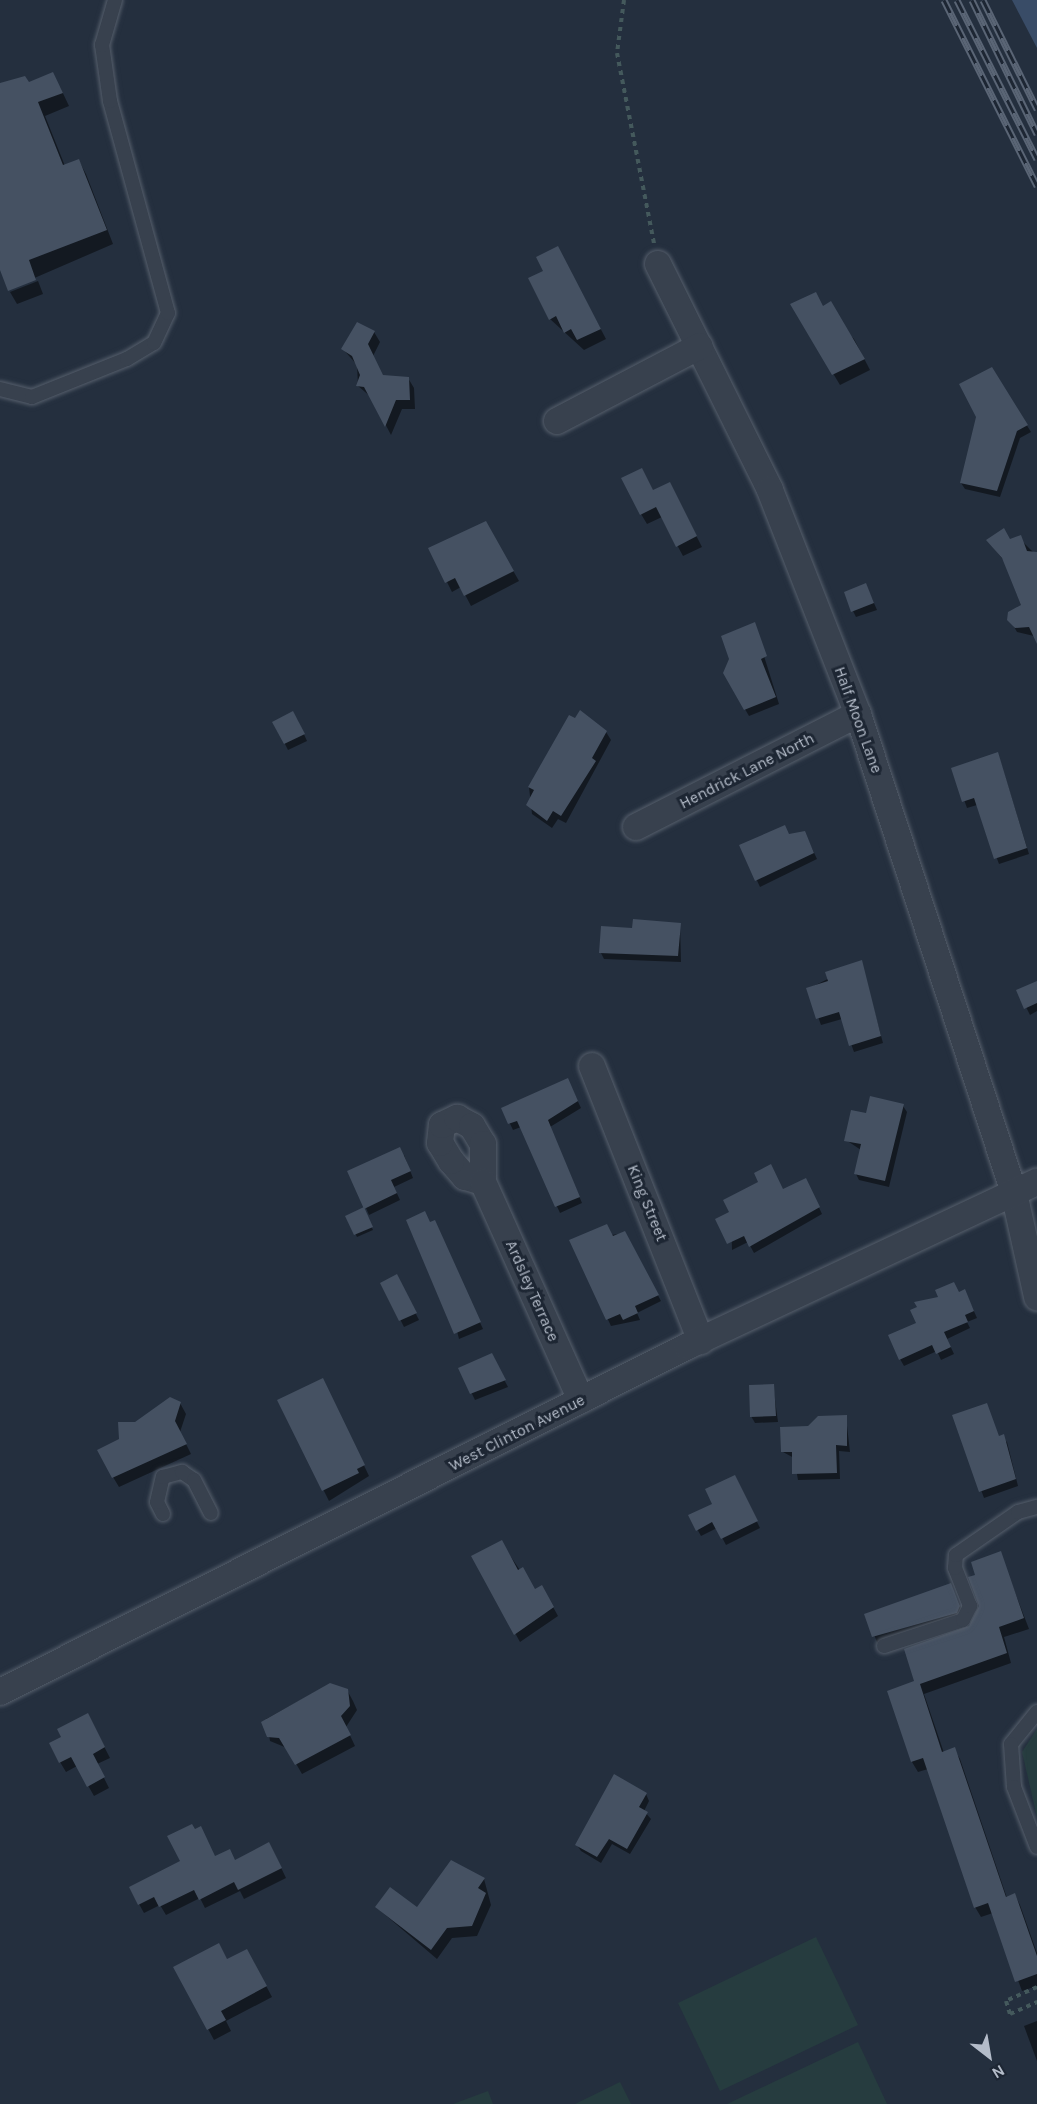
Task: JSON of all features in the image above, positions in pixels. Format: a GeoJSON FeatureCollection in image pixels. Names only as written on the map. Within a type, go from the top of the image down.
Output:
{"type":"FeatureCollection","features":[{"type":"Feature","properties":{"kind":"street","name":"Half Moon Lane"},"geometry":{"type":"LineString","coordinates":[[658,264],[770,490],[858,714],[1014,1193],[1037,1297]]}},
{"type":"Feature","properties":{"kind":"street"},"geometry":{"type":"LineString","coordinates":[[557,421],[700,346]]}},
{"type":"Feature","properties":{"kind":"street","name":"Hendrick Lane North"},"geometry":{"type":"LineString","coordinates":[[636,827],[858,714]]}},
{"type":"Feature","properties":{"kind":"street","name":"King Street"},"geometry":{"type":"LineString","coordinates":[[592,1066],[701,1341]]}},
{"type":"Feature","properties":{"kind":"street","name":"Ardsley Terrace"},"geometry":{"type":"LineString","coordinates":[[483,1182],[581,1400]]}},
{"type":"Feature","properties":{"kind":"street","name":"West Clinton Avenue"},"geometry":{"type":"LineString","coordinates":[[0,1692],[581,1400],[1037,1182]]}},
{"type":"Feature","properties":{"kind":"lane"},"geometry":{"type":"LineString","coordinates":[[0,389],[32,397],[128,359],[154,343],[168,313],[110,101],[102,45],[115,0]]}},
{"type":"Feature","properties":{"kind":"lane"},"geometry":{"type":"LineString","coordinates":[[163,1514],[157,1502],[163,1477],[182,1472],[194,1480],[211,1513]]}},
{"type":"Feature","properties":{"kind":"lane"},"geometry":{"type":"LineString","coordinates":[[884,1646],[963,1620],[970,1606],[955,1568],[956,1555],[1018,1512],[1037,1507]]}},
{"type":"Feature","properties":{"kind":"lane"},"geometry":{"type":"LineString","coordinates":[[1037,1712],[1011,1744],[1014,1788],[1037,1847]]}},
{"type":"Feature","properties":{"kind":"path"},"geometry":{"type":"LineString","coordinates":[[624,0],[617,53],[658,264]]}},
{"type":"Feature","properties":{"kind":"path"},"geometry":{"type":"LineString","coordinates":[[1037,1987],[1006,2001],[1010,2014],[1037,2002]]}},
{"type":"Feature","properties":{"kind":"green space"},"geometry":{"type":"Polygon","coordinates":[[[1037,1729],[1037,1817],[1022,1752],[1037,1729]]]}},
{"type":"Feature","properties":{"kind":"green space"},"geometry":{"type":"Polygon","coordinates":[[[816,1937],[858,2025],[720,2091],[678,2003],[816,1937]]]}},
{"type":"Feature","properties":{"kind":"green space"},"geometry":{"type":"Polygon","coordinates":[[[858,2042],[887,2104],[727,2104],[858,2042]]]}},
{"type":"Feature","properties":{"kind":"green space"},"geometry":{"type":"Polygon","coordinates":[[[620,2082],[631,2104],[575,2104],[620,2082]]]}},
{"type":"Feature","properties":{"kind":"green space"},"geometry":{"type":"Polygon","coordinates":[[[488,2091],[493,2104],[453,2104],[488,2091]]]}},
{"type":"Feature","properties":{"kind":"water"},"geometry":{"type":"Polygon","coordinates":[[[1012,0],[1037,0],[1037,48],[1012,0]]]}},
{"type":"Feature","properties":{"kind":"building"},"geometry":{"type":"Polygon","coordinates":[[[53,72],[63,93],[38,102],[63,165],[79,159],[107,230],[29,260],[36,280],[8,291],[0,270],[0,83],[25,76],[29,82],[53,72]]]}},
{"type":"Feature","properties":{"kind":"building"},"geometry":{"type":"Polygon","coordinates":[[[558,246],[601,329],[577,340],[571,329],[564,333],[556,316],[549,320],[528,278],[543,271],[536,257],[558,246]]]}},
{"type":"Feature","properties":{"kind":"building"},"geometry":{"type":"Polygon","coordinates":[[[816,292],[823,306],[831,301],[865,359],[832,375],[790,304],[816,292]]]}},
{"type":"Feature","properties":{"kind":"building"},"geometry":{"type":"Polygon","coordinates":[[[357,322],[375,331],[368,344],[383,375],[409,377],[410,400],[396,400],[385,427],[364,387],[356,386],[360,375],[352,356],[341,349],[357,322]]]}},
{"type":"Feature","properties":{"kind":"building"},"geometry":{"type":"Polygon","coordinates":[[[992,367],[1028,425],[1017,431],[997,491],[960,483],[976,417],[959,384],[992,367]]]}},
{"type":"Feature","properties":{"kind":"building"},"geometry":{"type":"Polygon","coordinates":[[[642,468],[653,490],[670,482],[697,536],[676,547],[656,507],[640,515],[621,478],[642,468]]]}},
{"type":"Feature","properties":{"kind":"building"},"geometry":{"type":"Polygon","coordinates":[[[486,521],[514,571],[464,596],[455,578],[445,583],[428,548],[486,521]]]}},
{"type":"Feature","properties":{"kind":"building"},"geometry":{"type":"Polygon","coordinates":[[[1004,528],[1010,539],[1021,535],[1027,551],[1037,552],[1037,644],[1029,627],[1015,628],[1007,620],[1008,612],[1021,605],[1002,558],[986,540],[1004,528]]]}},
{"type":"Feature","properties":{"kind":"building"},"geometry":{"type":"Polygon","coordinates":[[[866,583],[874,603],[851,612],[844,592],[866,583]]]}},
{"type":"Feature","properties":{"kind":"building"},"geometry":{"type":"Polygon","coordinates":[[[755,622],[767,656],[761,659],[776,697],[744,710],[723,673],[729,659],[721,636],[755,622]]]}},
{"type":"Feature","properties":{"kind":"building"},"geometry":{"type":"Polygon","coordinates":[[[580,710],[607,731],[592,758],[596,761],[561,816],[553,811],[547,821],[526,805],[534,790],[528,787],[569,715],[575,718],[580,710]]]}},
{"type":"Feature","properties":{"kind":"building"},"geometry":{"type":"Polygon","coordinates":[[[293,711],[305,734],[284,744],[272,722],[293,711]]]}},
{"type":"Feature","properties":{"kind":"building"},"geometry":{"type":"Polygon","coordinates":[[[998,752],[1027,848],[994,859],[974,798],[962,802],[951,768],[998,752]]]}},
{"type":"Feature","properties":{"kind":"building"},"geometry":{"type":"Polygon","coordinates":[[[785,825],[789,834],[805,831],[814,853],[755,881],[739,845],[785,825]]]}},
{"type":"Feature","properties":{"kind":"building"},"geometry":{"type":"Polygon","coordinates":[[[633,919],[681,923],[678,956],[599,953],[601,926],[632,928],[633,919]]]}},
{"type":"Feature","properties":{"kind":"building"},"geometry":{"type":"Polygon","coordinates":[[[862,960],[881,1036],[849,1046],[839,1012],[816,1019],[806,988],[828,981],[825,972],[862,960]]]}},
{"type":"Feature","properties":{"kind":"building"},"geometry":{"type":"Polygon","coordinates":[[[1037,981],[1037,1003],[1024,1009],[1016,990],[1037,981]]]}},
{"type":"Feature","properties":{"kind":"building"},"geometry":{"type":"Polygon","coordinates":[[[568,1078],[578,1101],[548,1120],[580,1197],[555,1207],[517,1121],[508,1124],[501,1108],[568,1078]]]}},
{"type":"Feature","properties":{"kind":"building"},"geometry":{"type":"Polygon","coordinates":[[[870,1096],[904,1104],[885,1181],[854,1174],[861,1144],[844,1141],[851,1110],[866,1113],[870,1096]]]}},
{"type":"Feature","properties":{"kind":"building"},"geometry":{"type":"Polygon","coordinates":[[[400,1147],[411,1171],[391,1180],[397,1193],[364,1209],[347,1171],[400,1147]]]}},
{"type":"Feature","properties":{"kind":"building"},"geometry":{"type":"Polygon","coordinates":[[[771,1164],[783,1189],[806,1178],[820,1207],[749,1247],[744,1236],[727,1244],[715,1219],[729,1212],[723,1200],[758,1182],[754,1173],[771,1164]]]}},
{"type":"Feature","properties":{"kind":"building"},"geometry":{"type":"Polygon","coordinates":[[[364,1207],[373,1227],[354,1235],[345,1216],[364,1207]]]}},
{"type":"Feature","properties":{"kind":"building"},"geometry":{"type":"Polygon","coordinates":[[[425,1211],[430,1222],[435,1220],[481,1322],[454,1334],[406,1220],[425,1211]]]}},
{"type":"Feature","properties":{"kind":"building"},"geometry":{"type":"Polygon","coordinates":[[[607,1224],[613,1236],[625,1231],[659,1295],[635,1306],[638,1313],[623,1320],[620,1314],[606,1320],[569,1240],[607,1224]]]}},
{"type":"Feature","properties":{"kind":"building"},"geometry":{"type":"Polygon","coordinates":[[[397,1274],[417,1313],[399,1321],[380,1283],[397,1274]]]}},
{"type":"Feature","properties":{"kind":"building"},"geometry":{"type":"Polygon","coordinates":[[[954,1282],[959,1292],[965,1289],[974,1311],[965,1315],[968,1322],[944,1332],[951,1347],[936,1354],[932,1345],[899,1360],[888,1335],[916,1323],[910,1310],[917,1307],[914,1302],[938,1297],[935,1290],[954,1282]]]}},
{"type":"Feature","properties":{"kind":"building"},"geometry":{"type":"Polygon","coordinates":[[[492,1353],[506,1380],[470,1394],[458,1368],[492,1353]]]}},
{"type":"Feature","properties":{"kind":"building"},"geometry":{"type":"Polygon","coordinates":[[[323,1378],[365,1465],[357,1469],[359,1473],[322,1491],[277,1400],[323,1378]]]}},
{"type":"Feature","properties":{"kind":"building"},"geometry":{"type":"Polygon","coordinates":[[[774,1384],[776,1416],[750,1417],[749,1385],[774,1384]]]}},
{"type":"Feature","properties":{"kind":"building"},"geometry":{"type":"Polygon","coordinates":[[[170,1397],[181,1402],[175,1421],[187,1444],[112,1478],[97,1450],[119,1439],[118,1422],[135,1422],[170,1397]]]}},
{"type":"Feature","properties":{"kind":"building"},"geometry":{"type":"Polygon","coordinates":[[[987,1403],[999,1436],[1004,1434],[1016,1479],[979,1492],[952,1415],[987,1403]]]}},
{"type":"Feature","properties":{"kind":"building"},"geometry":{"type":"Polygon","coordinates":[[[847,1415],[847,1446],[836,1445],[837,1473],[792,1474],[792,1452],[781,1452],[780,1427],[808,1426],[818,1416],[847,1415]]]}},
{"type":"Feature","properties":{"kind":"building"},"geometry":{"type":"Polygon","coordinates":[[[735,1475],[758,1521],[721,1539],[712,1522],[696,1531],[688,1515],[712,1504],[705,1489],[735,1475]]]}},
{"type":"Feature","properties":{"kind":"building"},"geometry":{"type":"Polygon","coordinates":[[[502,1540],[518,1570],[523,1567],[535,1589],[542,1585],[554,1607],[514,1635],[471,1556],[502,1540]]]}},
{"type":"Feature","properties":{"kind":"building"},"geometry":{"type":"Polygon","coordinates":[[[1001,1551],[1024,1618],[999,1627],[1007,1653],[920,1684],[942,1752],[955,1747],[1006,1897],[1015,1893],[1037,1956],[1037,1974],[1015,1982],[988,1903],[974,1908],[923,1758],[911,1762],[887,1691],[914,1681],[904,1649],[969,1626],[979,1606],[968,1577],[975,1575],[971,1562],[1001,1551]]]}},
{"type":"Feature","properties":{"kind":"building"},"geometry":{"type":"Polygon","coordinates":[[[951,1583],[960,1606],[957,1613],[872,1637],[864,1614],[951,1583]]]}},
{"type":"Feature","properties":{"kind":"building"},"geometry":{"type":"Polygon","coordinates":[[[330,1683],[348,1689],[350,1706],[341,1716],[351,1735],[295,1765],[279,1738],[267,1737],[261,1722],[330,1683]]]}},
{"type":"Feature","properties":{"kind":"building"},"geometry":{"type":"Polygon","coordinates":[[[88,1713],[105,1747],[93,1754],[105,1777],[87,1787],[71,1757],[59,1763],[49,1743],[61,1737],[57,1729],[88,1713]]]}},
{"type":"Feature","properties":{"kind":"building"},"geometry":{"type":"Polygon","coordinates":[[[614,1774],[647,1793],[639,1807],[648,1812],[627,1849],[609,1839],[597,1857],[575,1845],[614,1774]]]}},
{"type":"Feature","properties":{"kind":"building"},"geometry":{"type":"Polygon","coordinates":[[[192,1824],[195,1829],[201,1826],[215,1856],[230,1849],[235,1860],[269,1842],[282,1868],[238,1890],[234,1882],[199,1900],[194,1890],[159,1907],[154,1897],[138,1905],[129,1887],[180,1861],[167,1836],[192,1824]]]}},
{"type":"Feature","properties":{"kind":"building"},"geometry":{"type":"Polygon","coordinates":[[[451,1860],[485,1878],[478,1888],[486,1893],[472,1926],[447,1928],[431,1950],[375,1907],[390,1887],[417,1907],[451,1860]]]}},
{"type":"Feature","properties":{"kind":"building"},"geometry":{"type":"Polygon","coordinates":[[[219,1943],[227,1959],[247,1949],[267,1986],[221,2011],[226,2020],[207,2030],[173,1967],[219,1943]]]}},
{"type":"Feature","properties":{"kind":"railway"},"geometry":{"type":"LineString","coordinates":[[944,0],[1037,186]]}},
{"type":"Feature","properties":{"kind":"railway"},"geometry":{"type":"LineString","coordinates":[[957,0],[1037,159]]}},
{"type":"Feature","properties":{"kind":"railway"},"geometry":{"type":"LineString","coordinates":[[972,0],[1037,134]]}},
{"type":"Feature","properties":{"kind":"railway"},"geometry":{"type":"LineString","coordinates":[[983,0],[1037,109]]}}]}
